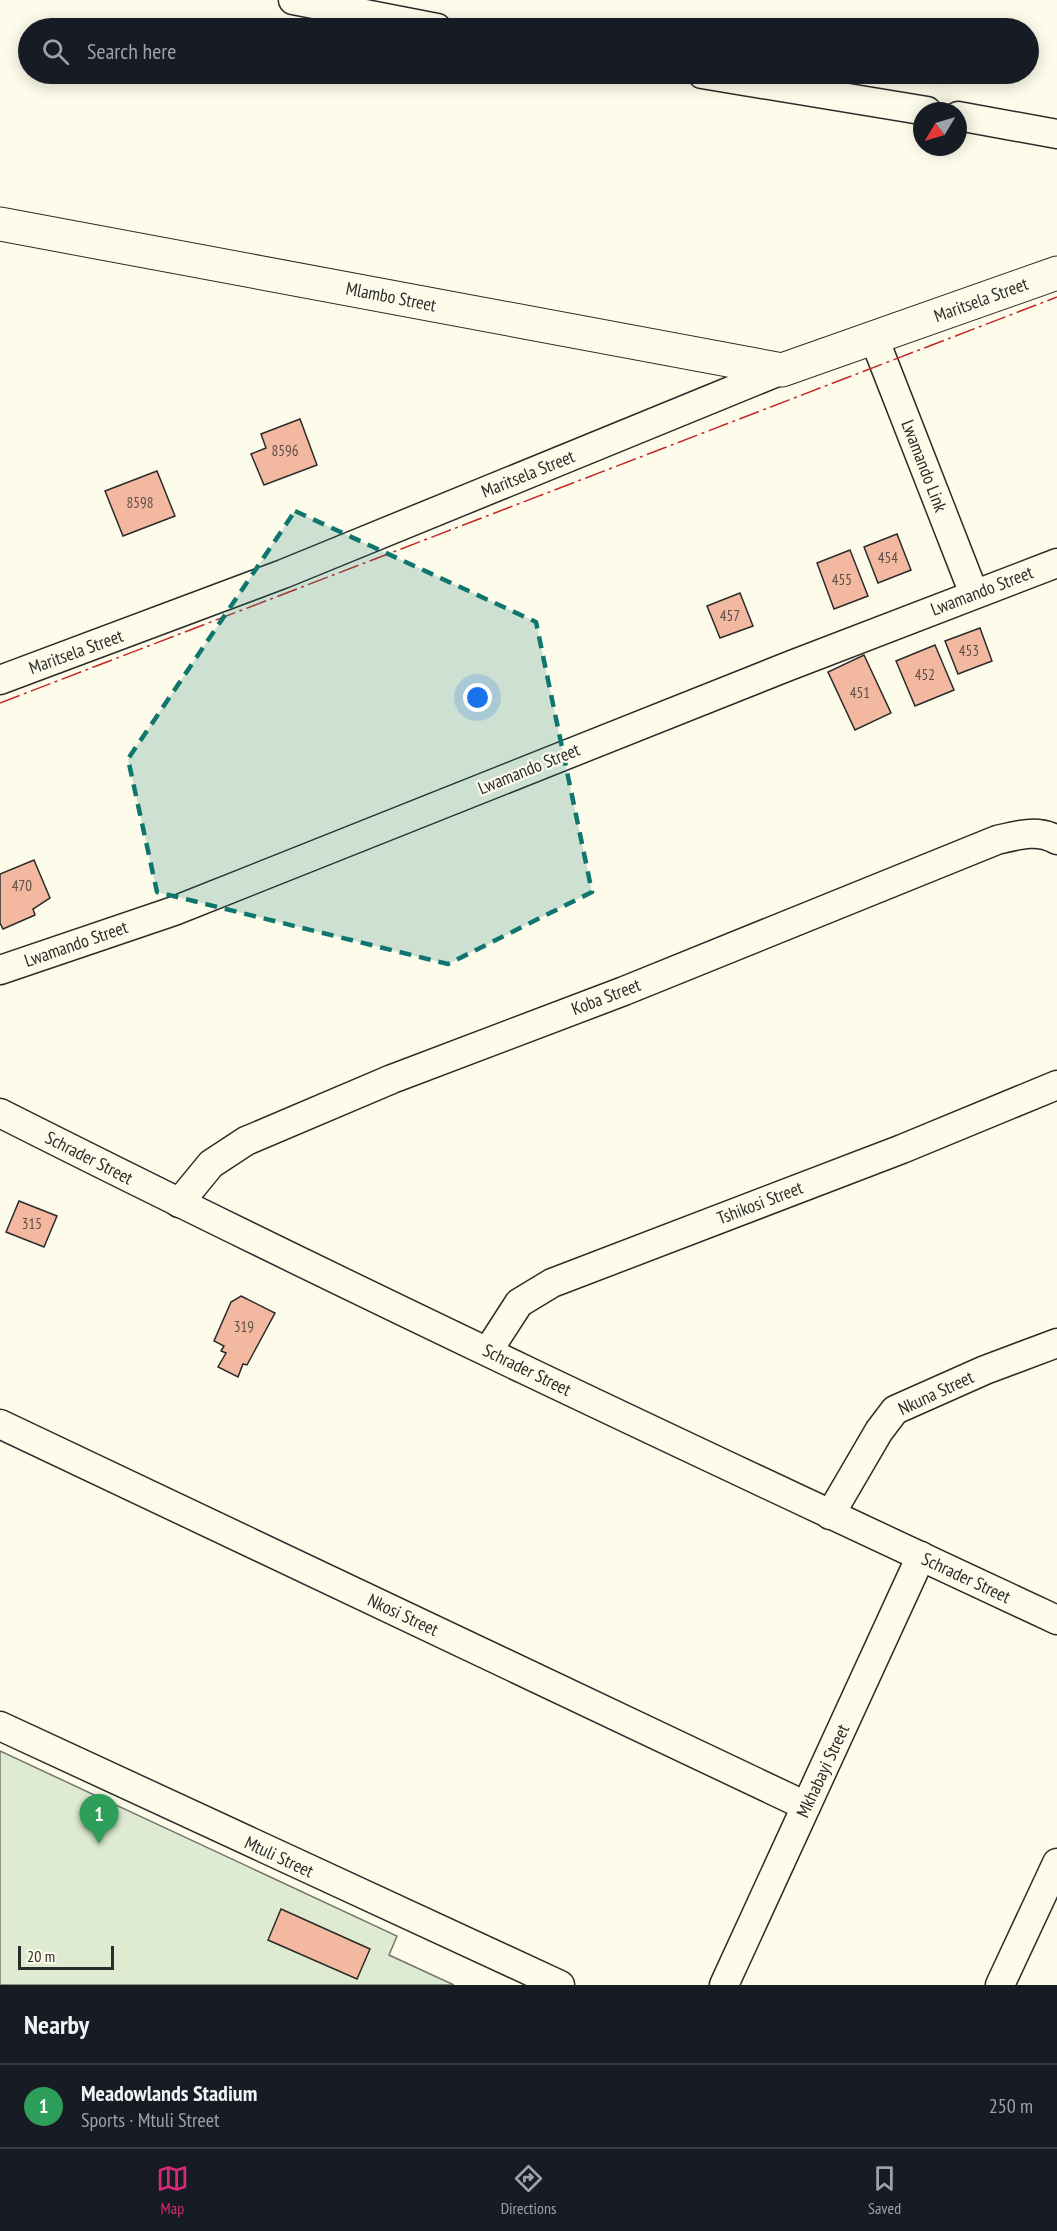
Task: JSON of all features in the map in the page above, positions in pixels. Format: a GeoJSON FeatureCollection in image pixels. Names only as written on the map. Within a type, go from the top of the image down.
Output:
{"type":"FeatureCollection","features":[{"type":"Feature","properties":{"kind":"street"},"geometry":{"type":"LineString","coordinates":[[293,0],[386,18]]}},
{"type":"Feature","properties":{"kind":"street"},"geometry":{"type":"LineString","coordinates":[[763,84],[913,109]]}},
{"type":"Feature","properties":{"kind":"street"},"geometry":{"type":"LineString","coordinates":[[967,119],[1057,134]]}},
{"type":"Feature","properties":{"kind":"street","name":"Mlambo Street"},"geometry":{"type":"LineString","coordinates":[[0,224],[782,370]]}},
{"type":"Feature","properties":{"kind":"street","name":"Maritsela Street"},"geometry":{"type":"LineString","coordinates":[[0,680],[283,574],[782,370],[1057,273]]}},
{"type":"Feature","properties":{"kind":"street","name":"Lwamando Link"},"geometry":{"type":"LineString","coordinates":[[874,338],[974,594]]}},
{"type":"Feature","properties":{"kind":"street","name":"Lwamando Street"},"geometry":{"type":"LineString","coordinates":[[0,970],[174,911],[1057,563]]}},
{"type":"Feature","properties":{"kind":"street","name":"Koba Street"},"geometry":{"type":"LineString","coordinates":[[179,1203],[201,1174],[233,1148],[392,1079],[624,991],[997,840],[1021,834],[1040,833],[1056,839]]}},
{"type":"Feature","properties":{"kind":"street","name":"Tshikosi Street"},"geometry":{"type":"LineString","coordinates":[[488,1351],[519,1303],[552,1282],[902,1149],[1057,1085]]}},
{"type":"Feature","properties":{"kind":"street","name":"Schrader Street"},"geometry":{"type":"LineString","coordinates":[[0,1113],[179,1203],[830,1515],[1057,1620]]}},
{"type":"Feature","properties":{"kind":"street","name":"Nkuna Street"},"geometry":{"type":"LineString","coordinates":[[830,1515],[879,1431],[896,1410],[985,1370],[1057,1343]]}},
{"type":"Feature","properties":{"kind":"street","name":"Nkosi Street"},"geometry":{"type":"LineString","coordinates":[[0,1424],[806,1806]]}},
{"type":"Feature","properties":{"kind":"street","name":"Mkhabayi Street"},"geometry":{"type":"LineString","coordinates":[[724,1985],[921,1557]]}},
{"type":"Feature","properties":{"kind":"street","name":"Mtuli Street"},"geometry":{"type":"LineString","coordinates":[[0,1726],[560,1985]]}},
{"type":"Feature","properties":{"kind":"street"},"geometry":{"type":"LineString","coordinates":[[1000,1985],[1057,1863]]}},
{"type":"Feature","properties":{"kind":"highlighted area"},"geometry":{"type":"Polygon","coordinates":[[[295,511],[536,622],[592,892],[448,964],[157,892],[128,759],[295,511]]]}},
{"type":"Feature","properties":{"kind":"green space"},"geometry":{"type":"Polygon","coordinates":[[[0,1751],[397,1936],[389,1955],[454,1985],[0,1985],[0,1751]]]}},
{"type":"Feature","properties":{"kind":"building"},"geometry":{"type":"Polygon","coordinates":[[[300,419],[317,465],[264,485],[251,454],[266,448],[261,434],[300,419]]]}},
{"type":"Feature","properties":{"kind":"building"},"geometry":{"type":"Polygon","coordinates":[[[157,471],[175,516],[123,536],[105,491],[157,471]]]}},
{"type":"Feature","properties":{"kind":"building"},"geometry":{"type":"Polygon","coordinates":[[[897,534],[911,570],[878,583],[864,547],[897,534]]]}},
{"type":"Feature","properties":{"kind":"building"},"geometry":{"type":"Polygon","coordinates":[[[850,550],[868,596],[834,609],[817,563],[850,550]]]}},
{"type":"Feature","properties":{"kind":"building"},"geometry":{"type":"Polygon","coordinates":[[[740,593],[753,626],[720,638],[707,606],[740,593]]]}},
{"type":"Feature","properties":{"kind":"building"},"geometry":{"type":"Polygon","coordinates":[[[980,628],[992,661],[958,674],[945,641],[980,628]]]}},
{"type":"Feature","properties":{"kind":"building"},"geometry":{"type":"Polygon","coordinates":[[[935,645],[954,690],[915,706],[896,661],[935,645]]]}},
{"type":"Feature","properties":{"kind":"building"},"geometry":{"type":"Polygon","coordinates":[[[864,655],[891,713],[855,730],[828,672],[864,655]]]}},
{"type":"Feature","properties":{"kind":"building"},"geometry":{"type":"Polygon","coordinates":[[[34,860],[50,898],[33,909],[35,915],[3,929],[0,923],[0,874],[34,860]]]}},
{"type":"Feature","properties":{"kind":"building"},"geometry":{"type":"Polygon","coordinates":[[[19,1201],[57,1216],[44,1247],[6,1232],[19,1201]]]}},
{"type":"Feature","properties":{"kind":"building"},"geometry":{"type":"Polygon","coordinates":[[[241,1296],[275,1313],[247,1365],[243,1364],[238,1377],[218,1367],[226,1353],[221,1351],[224,1346],[214,1341],[231,1302],[241,1296]]]}},
{"type":"Feature","properties":{"kind":"building"},"geometry":{"type":"Polygon","coordinates":[[[281,1909],[370,1949],[357,1979],[268,1940],[281,1909]]]}},
{"type":"Feature","properties":{"kind":"power"},"geometry":{"type":"LineString","coordinates":[[0,703],[1057,297]]}},
{"type":"Feature","properties":{"kind":"place","name":"Meadowlands Stadium"},"geometry":{"type":"Point","coordinates":[99,1844]}}]}
